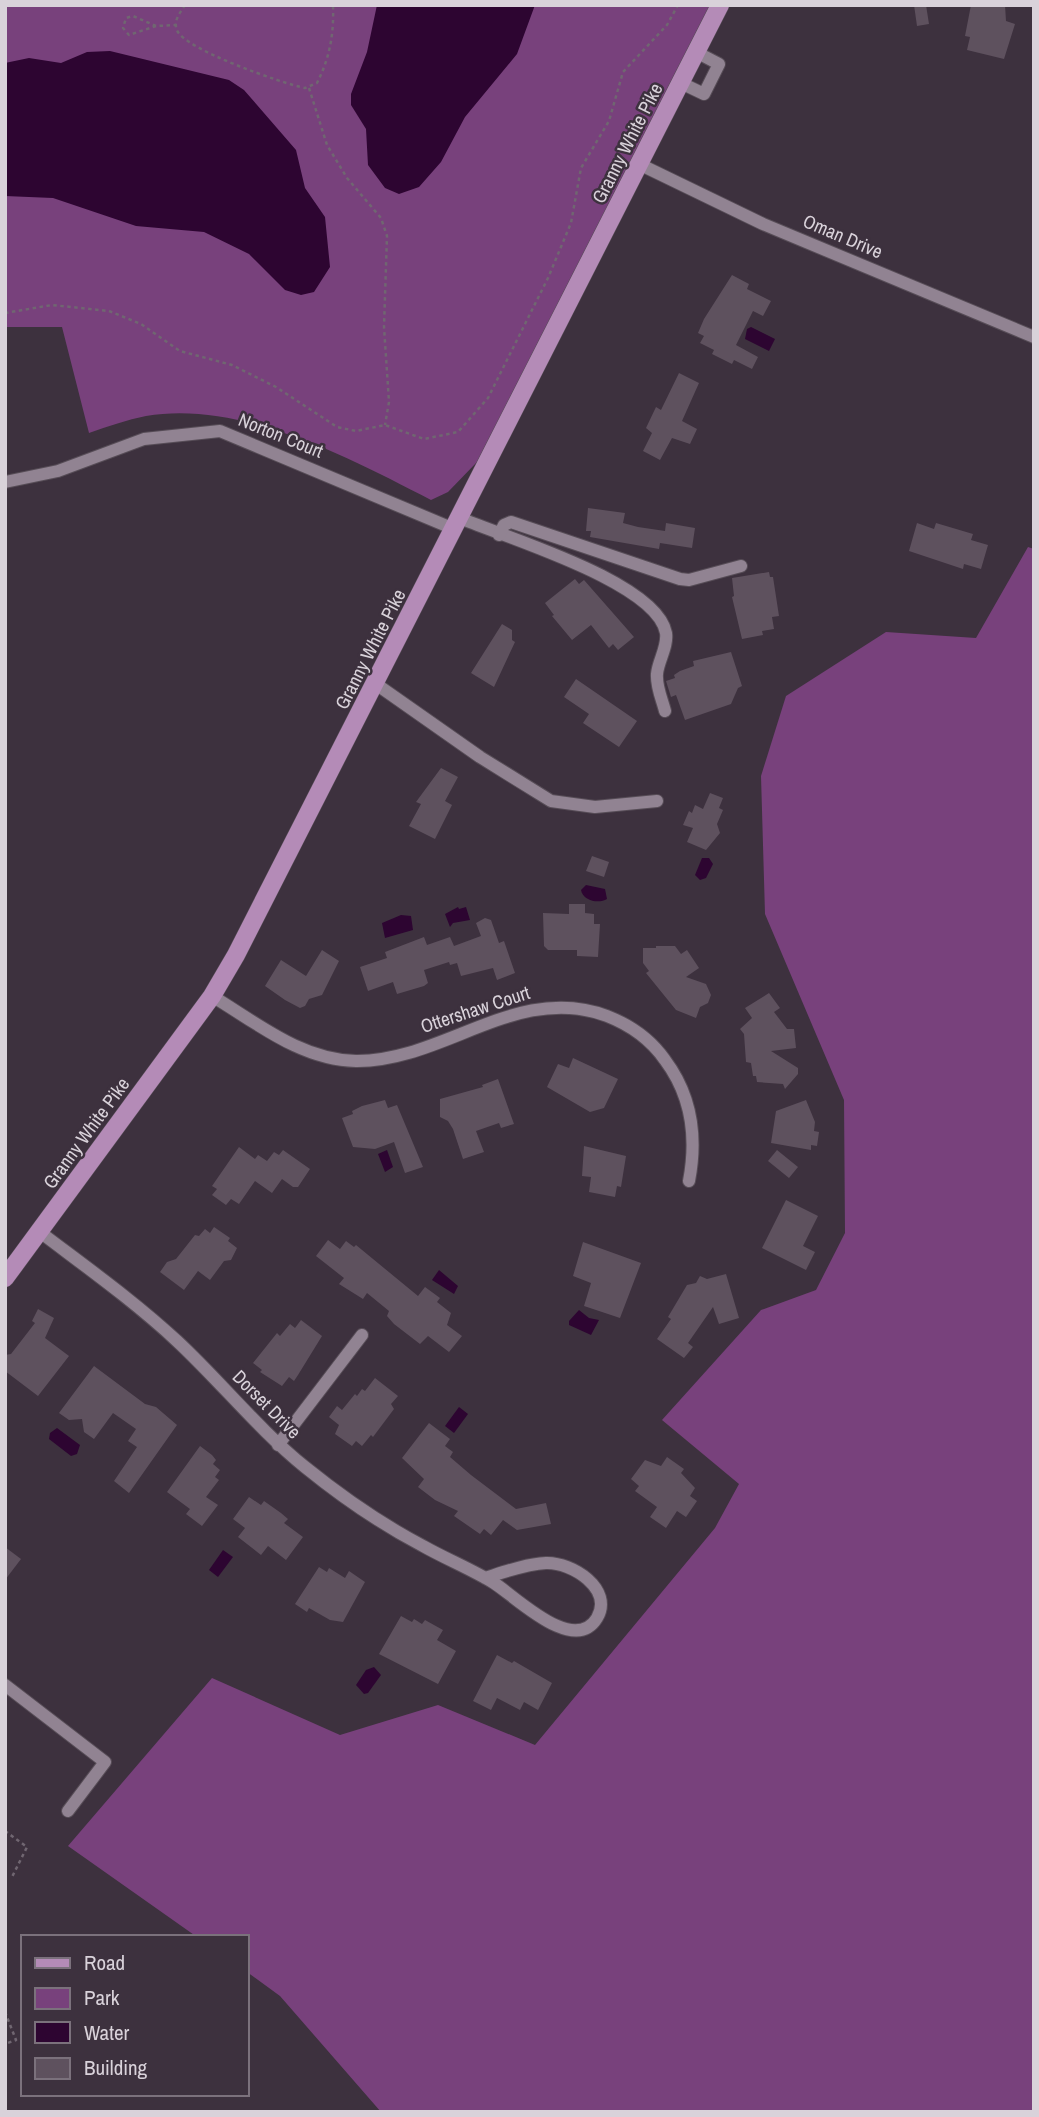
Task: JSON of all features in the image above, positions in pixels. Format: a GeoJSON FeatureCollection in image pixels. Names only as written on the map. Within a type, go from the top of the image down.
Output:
{"type":"FeatureCollection","features":[{"type":"Feature","properties":{"kind":"main road","name":"Granny White Pike"},"geometry":{"type":"LineString","coordinates":[[5,1278],[212,996],[274,884],[720,5]]}},
{"type":"Feature","properties":{"kind":"street"},"geometry":{"type":"LineString","coordinates":[[681,83],[704,94],[719,64],[696,52]]}},
{"type":"Feature","properties":{"kind":"street","name":"Oman Drive"},"geometry":{"type":"LineString","coordinates":[[639,164],[763,224],[1034,337]]}},
{"type":"Feature","properties":{"kind":"street","name":"Norton Court"},"geometry":{"type":"LineString","coordinates":[[5,481],[58,471],[144,439],[220,431],[457,524],[499,535],[593,570],[655,613],[666,633],[657,680],[665,711]]}},
{"type":"Feature","properties":{"kind":"street"},"geometry":{"type":"LineString","coordinates":[[499,535],[504,525],[512,522],[680,579],[689,580],[741,566]]}},
{"type":"Feature","properties":{"kind":"street"},"geometry":{"type":"LineString","coordinates":[[376,684],[480,757],[551,800],[595,807],[657,801]]}},
{"type":"Feature","properties":{"kind":"street","name":"Ottershaw Court"},"geometry":{"type":"LineString","coordinates":[[212,996],[305,1051],[356,1060],[390,1057],[530,1009],[562,1007],[609,1017],[650,1043],[679,1082],[690,1112],[693,1139],[689,1181]]}},
{"type":"Feature","properties":{"kind":"street","name":"Dorset Drive"},"geometry":{"type":"LineString","coordinates":[[40,1232],[169,1334],[278,1445],[364,1511],[422,1546],[485,1578],[528,1610],[568,1630],[580,1630],[591,1625],[601,1608],[595,1585],[560,1564],[538,1564],[485,1578]]}},
{"type":"Feature","properties":{"kind":"street"},"geometry":{"type":"LineString","coordinates":[[278,1445],[362,1335]]}},
{"type":"Feature","properties":{"kind":"street"},"geometry":{"type":"LineString","coordinates":[[5,1685],[105,1762],[68,1811]]}},
{"type":"Feature","properties":{"kind":"path"},"geometry":{"type":"LineString","coordinates":[[185,5],[176,25],[181,37],[209,54],[309,88]]}},
{"type":"Feature","properties":{"kind":"path"},"geometry":{"type":"LineString","coordinates":[[309,88],[318,80],[330,51],[334,24],[333,5]]}},
{"type":"Feature","properties":{"kind":"path"},"geometry":{"type":"LineString","coordinates":[[5,313],[51,306],[109,311],[141,324],[180,351],[232,365],[276,387],[337,427],[360,430],[386,425],[411,436],[439,438],[458,432],[482,408],[561,250],[571,223],[581,169],[609,121],[623,72],[667,25],[678,5]]}},
{"type":"Feature","properties":{"kind":"path"},"geometry":{"type":"LineString","coordinates":[[156,26],[133,16],[126,18],[122,28],[129,34],[156,26],[176,25]]}},
{"type":"Feature","properties":{"kind":"path"},"geometry":{"type":"LineString","coordinates":[[309,88],[327,145],[347,178],[375,210],[387,236],[384,327],[389,402],[386,425]]}},
{"type":"Feature","properties":{"kind":"path"},"geometry":{"type":"LineString","coordinates":[[5,1831],[27,1847],[12,1877]]}},
{"type":"Feature","properties":{"kind":"path"},"geometry":{"type":"LineString","coordinates":[[5,2012],[16,2040],[5,2044]]}},
{"type":"Feature","properties":{"kind":"green space"},"geometry":{"type":"Polygon","coordinates":[[[5,5],[710,5],[477,462],[448,492],[431,500],[365,467],[293,436],[219,416],[182,413],[146,416],[89,433],[62,327],[5,327],[5,5]]]}},
{"type":"Feature","properties":{"kind":"green space"},"geometry":{"type":"Polygon","coordinates":[[[1028,547],[1034,549],[1034,2112],[381,2112],[280,1996],[248,1973],[248,1935],[194,1935],[68,1846],[212,1678],[340,1735],[438,1705],[535,1745],[715,1528],[739,1484],[662,1420],[761,1310],[816,1290],[845,1233],[844,1100],[765,914],[761,776],[786,696],[886,632],[976,638],[1028,547]]]}},
{"type":"Feature","properties":{"kind":"water"},"geometry":{"type":"Polygon","coordinates":[[[377,5],[535,5],[517,54],[465,117],[441,162],[419,187],[399,194],[385,188],[368,165],[366,129],[351,105],[351,94],[367,52],[377,5]]]}},
{"type":"Feature","properties":{"kind":"water"},"geometry":{"type":"Polygon","coordinates":[[[110,51],[229,80],[244,90],[296,150],[305,188],[325,217],[330,267],[314,292],[301,295],[285,290],[249,254],[204,232],[136,226],[53,198],[5,196],[5,63],[29,58],[61,63],[87,52],[110,51]]]}},
{"type":"Feature","properties":{"kind":"water"},"geometry":{"type":"Polygon","coordinates":[[[751,327],[775,339],[769,351],[745,339],[747,329],[751,327]]]}},
{"type":"Feature","properties":{"kind":"water"},"geometry":{"type":"Polygon","coordinates":[[[702,858],[709,858],[713,864],[706,878],[700,880],[695,875],[702,858]]]}},
{"type":"Feature","properties":{"kind":"water"},"geometry":{"type":"Polygon","coordinates":[[[586,885],[605,889],[607,899],[596,901],[585,897],[581,890],[586,885]]]}},
{"type":"Feature","properties":{"kind":"water"},"geometry":{"type":"Polygon","coordinates":[[[458,907],[466,907],[470,920],[453,923],[450,927],[445,914],[458,907]]]}},
{"type":"Feature","properties":{"kind":"water"},"geometry":{"type":"Polygon","coordinates":[[[401,915],[411,916],[413,930],[385,938],[382,923],[401,915]]]}},
{"type":"Feature","properties":{"kind":"water"},"geometry":{"type":"Polygon","coordinates":[[[387,1150],[393,1167],[385,1172],[378,1154],[387,1150]]]}},
{"type":"Feature","properties":{"kind":"water"},"geometry":{"type":"Polygon","coordinates":[[[439,1270],[458,1286],[454,1294],[432,1280],[439,1270]]]}},
{"type":"Feature","properties":{"kind":"water"},"geometry":{"type":"Polygon","coordinates":[[[579,1310],[589,1318],[599,1320],[591,1335],[569,1325],[569,1321],[579,1310]]]}},
{"type":"Feature","properties":{"kind":"water"},"geometry":{"type":"Polygon","coordinates":[[[459,1407],[468,1414],[454,1433],[445,1426],[459,1407]]]}},
{"type":"Feature","properties":{"kind":"water"},"geometry":{"type":"Polygon","coordinates":[[[57,1428],[80,1445],[77,1454],[71,1456],[49,1439],[50,1433],[57,1428]]]}},
{"type":"Feature","properties":{"kind":"water"},"geometry":{"type":"Polygon","coordinates":[[[223,1550],[233,1557],[218,1577],[209,1570],[223,1550]]]}},
{"type":"Feature","properties":{"kind":"water"},"geometry":{"type":"Polygon","coordinates":[[[374,1667],[381,1675],[368,1693],[364,1694],[356,1685],[366,1670],[374,1667]]]}},
{"type":"Feature","properties":{"kind":"building"},"geometry":{"type":"Polygon","coordinates":[[[914,5],[926,5],[929,24],[917,26],[914,5]]]}},
{"type":"Feature","properties":{"kind":"building"},"geometry":{"type":"Polygon","coordinates":[[[971,5],[1005,5],[1006,21],[1015,24],[1004,59],[967,50],[970,37],[965,36],[971,5]]]}},
{"type":"Feature","properties":{"kind":"building"},"geometry":{"type":"Polygon","coordinates":[[[732,275],[749,284],[747,289],[771,301],[763,316],[753,311],[736,345],[758,357],[752,369],[734,360],[732,364],[712,354],[714,350],[700,343],[704,336],[698,333],[704,319],[732,275]]]}},
{"type":"Feature","properties":{"kind":"building"},"geometry":{"type":"Polygon","coordinates":[[[679,373],[699,383],[682,421],[697,429],[690,444],[672,438],[660,460],[643,451],[652,433],[646,428],[656,407],[661,410],[679,373]]]}},
{"type":"Feature","properties":{"kind":"building"},"geometry":{"type":"Polygon","coordinates":[[[588,508],[625,513],[623,523],[638,527],[665,531],[666,523],[695,528],[692,548],[660,543],[659,549],[590,537],[591,531],[586,531],[588,508]]]}},
{"type":"Feature","properties":{"kind":"building"},"geometry":{"type":"Polygon","coordinates":[[[917,523],[934,529],[936,523],[973,534],[971,540],[988,545],[981,569],[964,564],[963,569],[909,551],[917,523]]]}},
{"type":"Feature","properties":{"kind":"building"},"geometry":{"type":"Polygon","coordinates":[[[769,572],[770,577],[773,577],[779,616],[772,617],[774,629],[762,631],[763,635],[742,639],[732,597],[732,578],[769,572]]]}},
{"type":"Feature","properties":{"kind":"building"},"geometry":{"type":"Polygon","coordinates":[[[575,579],[579,584],[584,580],[634,637],[618,650],[613,644],[609,648],[591,625],[572,640],[552,616],[554,615],[545,603],[575,579]]]}},
{"type":"Feature","properties":{"kind":"building"},"geometry":{"type":"Polygon","coordinates":[[[502,624],[512,630],[512,640],[515,642],[494,687],[471,673],[502,624]]]}},
{"type":"Feature","properties":{"kind":"building"},"geometry":{"type":"Polygon","coordinates":[[[731,652],[742,686],[738,688],[731,704],[685,720],[676,695],[671,697],[666,681],[675,678],[674,675],[680,671],[694,666],[693,661],[731,652]]]}},
{"type":"Feature","properties":{"kind":"building"},"geometry":{"type":"Polygon","coordinates":[[[576,679],[637,721],[619,747],[583,723],[589,714],[564,697],[576,679]]]}},
{"type":"Feature","properties":{"kind":"building"},"geometry":{"type":"Polygon","coordinates":[[[441,768],[458,777],[445,801],[452,805],[435,839],[409,826],[421,804],[416,802],[441,768]]]}},
{"type":"Feature","properties":{"kind":"building"},"geometry":{"type":"Polygon","coordinates":[[[710,793],[723,798],[719,808],[723,810],[717,824],[720,833],[706,850],[687,842],[693,828],[683,825],[695,805],[703,809],[710,793]]]}},
{"type":"Feature","properties":{"kind":"building"},"geometry":{"type":"Polygon","coordinates":[[[592,856],[609,862],[604,877],[586,871],[592,856]]]}},
{"type":"Feature","properties":{"kind":"building"},"geometry":{"type":"Polygon","coordinates":[[[569,904],[585,904],[585,913],[594,914],[594,924],[600,924],[598,957],[577,956],[577,950],[548,950],[544,946],[543,913],[569,914],[569,904]]]}},
{"type":"Feature","properties":{"kind":"building"},"geometry":{"type":"Polygon","coordinates":[[[485,918],[491,920],[499,943],[504,941],[515,973],[497,980],[493,968],[461,976],[457,963],[450,965],[449,962],[424,970],[428,983],[424,986],[397,994],[393,982],[368,991],[360,967],[387,958],[385,952],[424,937],[427,945],[450,937],[454,946],[481,936],[476,923],[485,918]]]}},
{"type":"Feature","properties":{"kind":"building"},"geometry":{"type":"Polygon","coordinates":[[[675,946],[681,954],[687,950],[699,968],[686,977],[706,984],[711,995],[708,1003],[700,1007],[696,1018],[676,1010],[646,973],[649,971],[643,963],[643,948],[675,946]]]}},
{"type":"Feature","properties":{"kind":"building"},"geometry":{"type":"Polygon","coordinates":[[[322,950],[339,961],[322,995],[309,999],[305,1006],[300,1008],[265,986],[281,960],[306,976],[322,950]]]}},
{"type":"Feature","properties":{"kind":"building"},"geometry":{"type":"Polygon","coordinates":[[[769,993],[780,1008],[774,1012],[787,1029],[794,1029],[796,1048],[771,1051],[798,1068],[798,1074],[785,1089],[783,1084],[757,1082],[751,1063],[746,1062],[744,1034],[740,1029],[752,1018],[745,1008],[769,993]]]}},
{"type":"Feature","properties":{"kind":"building"},"geometry":{"type":"Polygon","coordinates":[[[573,1058],[618,1079],[604,1108],[590,1112],[547,1087],[558,1064],[569,1068],[573,1058]]]}},
{"type":"Feature","properties":{"kind":"building"},"geometry":{"type":"Polygon","coordinates":[[[498,1079],[514,1124],[501,1128],[499,1123],[476,1131],[484,1152],[463,1159],[453,1129],[448,1121],[440,1117],[440,1099],[483,1087],[482,1085],[498,1079]]]}},
{"type":"Feature","properties":{"kind":"building"},"geometry":{"type":"Polygon","coordinates":[[[385,1100],[388,1108],[397,1105],[423,1167],[405,1173],[394,1142],[375,1149],[353,1147],[342,1118],[353,1114],[352,1111],[362,1106],[385,1100]]]}},
{"type":"Feature","properties":{"kind":"building"},"geometry":{"type":"Polygon","coordinates":[[[806,1100],[815,1122],[814,1131],[819,1132],[817,1146],[811,1145],[811,1150],[771,1143],[776,1111],[806,1100]]]}},
{"type":"Feature","properties":{"kind":"building"},"geometry":{"type":"Polygon","coordinates":[[[584,1146],[626,1156],[621,1187],[617,1186],[615,1197],[589,1192],[591,1177],[582,1176],[584,1146]]]}},
{"type":"Feature","properties":{"kind":"building"},"geometry":{"type":"Polygon","coordinates":[[[239,1147],[255,1159],[258,1155],[267,1161],[274,1152],[279,1155],[283,1150],[310,1169],[298,1187],[293,1187],[282,1179],[272,1193],[255,1181],[239,1204],[231,1199],[226,1205],[212,1195],[217,1189],[212,1186],[239,1147]]]}},
{"type":"Feature","properties":{"kind":"building"},"geometry":{"type":"Polygon","coordinates":[[[777,1150],[798,1167],[789,1178],[768,1161],[777,1150]]]}},
{"type":"Feature","properties":{"kind":"building"},"geometry":{"type":"Polygon","coordinates":[[[786,1200],[818,1216],[803,1246],[815,1252],[806,1270],[762,1248],[786,1200]]]}},
{"type":"Feature","properties":{"kind":"building"},"geometry":{"type":"Polygon","coordinates":[[[214,1227],[230,1238],[228,1241],[237,1248],[231,1260],[224,1261],[210,1280],[198,1271],[184,1290],[160,1272],[167,1262],[176,1259],[195,1235],[199,1236],[205,1229],[210,1233],[214,1227]]]}},
{"type":"Feature","properties":{"kind":"building"},"geometry":{"type":"Polygon","coordinates":[[[328,1240],[340,1249],[346,1241],[354,1247],[356,1245],[418,1296],[425,1287],[440,1298],[437,1302],[451,1313],[447,1325],[462,1336],[449,1352],[428,1336],[420,1344],[394,1324],[387,1316],[389,1311],[367,1293],[363,1299],[339,1284],[344,1278],[316,1256],[328,1240]]]}},
{"type":"Feature","properties":{"kind":"building"},"geometry":{"type":"Polygon","coordinates":[[[583,1242],[641,1263],[620,1318],[584,1306],[591,1283],[573,1276],[583,1242]]]}},
{"type":"Feature","properties":{"kind":"building"},"geometry":{"type":"Polygon","coordinates":[[[726,1274],[739,1318],[719,1324],[713,1307],[688,1343],[693,1347],[684,1358],[657,1339],[671,1319],[668,1317],[687,1285],[696,1283],[700,1276],[707,1279],[726,1274]]]}},
{"type":"Feature","properties":{"kind":"building"},"geometry":{"type":"Polygon","coordinates":[[[38,1309],[54,1318],[45,1338],[69,1356],[38,1396],[5,1371],[5,1355],[11,1354],[35,1323],[32,1321],[38,1309]]]}},
{"type":"Feature","properties":{"kind":"building"},"geometry":{"type":"Polygon","coordinates":[[[301,1320],[322,1336],[294,1381],[289,1377],[282,1386],[260,1372],[262,1370],[253,1363],[277,1333],[280,1336],[290,1324],[295,1328],[301,1320]]]}},
{"type":"Feature","properties":{"kind":"building"},"geometry":{"type":"Polygon","coordinates":[[[94,1366],[145,1404],[156,1407],[177,1425],[129,1493],[114,1481],[137,1447],[128,1441],[136,1429],[113,1413],[94,1439],[84,1432],[82,1419],[69,1420],[59,1413],[94,1366]]]}},
{"type":"Feature","properties":{"kind":"building"},"geometry":{"type":"Polygon","coordinates":[[[375,1378],[398,1396],[391,1404],[394,1409],[373,1437],[371,1435],[362,1446],[356,1441],[352,1446],[335,1434],[339,1425],[329,1417],[337,1406],[342,1410],[355,1394],[357,1396],[362,1389],[365,1391],[375,1378]]]}},
{"type":"Feature","properties":{"kind":"building"},"geometry":{"type":"Polygon","coordinates":[[[429,1423],[450,1439],[445,1446],[453,1452],[450,1457],[471,1475],[516,1509],[546,1503],[551,1524],[517,1530],[503,1520],[491,1535],[484,1529],[480,1534],[454,1516],[458,1511],[435,1500],[418,1487],[424,1479],[402,1458],[429,1423]]]}},
{"type":"Feature","properties":{"kind":"building"},"geometry":{"type":"Polygon","coordinates":[[[200,1446],[212,1455],[216,1460],[213,1464],[220,1470],[215,1477],[219,1480],[206,1497],[218,1505],[202,1526],[186,1514],[190,1509],[167,1492],[200,1446]]]}},
{"type":"Feature","properties":{"kind":"building"},"geometry":{"type":"Polygon","coordinates":[[[667,1457],[684,1469],[681,1473],[695,1488],[690,1496],[697,1501],[686,1517],[677,1511],[666,1528],[650,1517],[657,1507],[635,1491],[639,1486],[631,1479],[645,1460],[661,1466],[667,1457]]]}},
{"type":"Feature","properties":{"kind":"building"},"geometry":{"type":"Polygon","coordinates":[[[249,1497],[261,1505],[264,1501],[281,1513],[288,1519],[284,1523],[303,1537],[286,1560],[268,1546],[261,1555],[238,1537],[245,1528],[233,1519],[249,1497]]]}},
{"type":"Feature","properties":{"kind":"building"},"geometry":{"type":"Polygon","coordinates":[[[5,1547],[21,1559],[5,1580],[5,1547]]]}},
{"type":"Feature","properties":{"kind":"building"},"geometry":{"type":"Polygon","coordinates":[[[319,1567],[327,1572],[329,1568],[345,1578],[349,1571],[365,1582],[343,1622],[330,1620],[309,1608],[307,1612],[295,1604],[319,1567]]]}},
{"type":"Feature","properties":{"kind":"building"},"geometry":{"type":"Polygon","coordinates":[[[401,1616],[422,1624],[425,1620],[443,1630],[437,1640],[456,1651],[438,1684],[379,1654],[401,1616]]]}},
{"type":"Feature","properties":{"kind":"building"},"geometry":{"type":"Polygon","coordinates":[[[497,1655],[512,1663],[514,1661],[552,1683],[538,1710],[524,1702],[520,1710],[497,1698],[491,1710],[473,1701],[497,1655]]]}}]}
